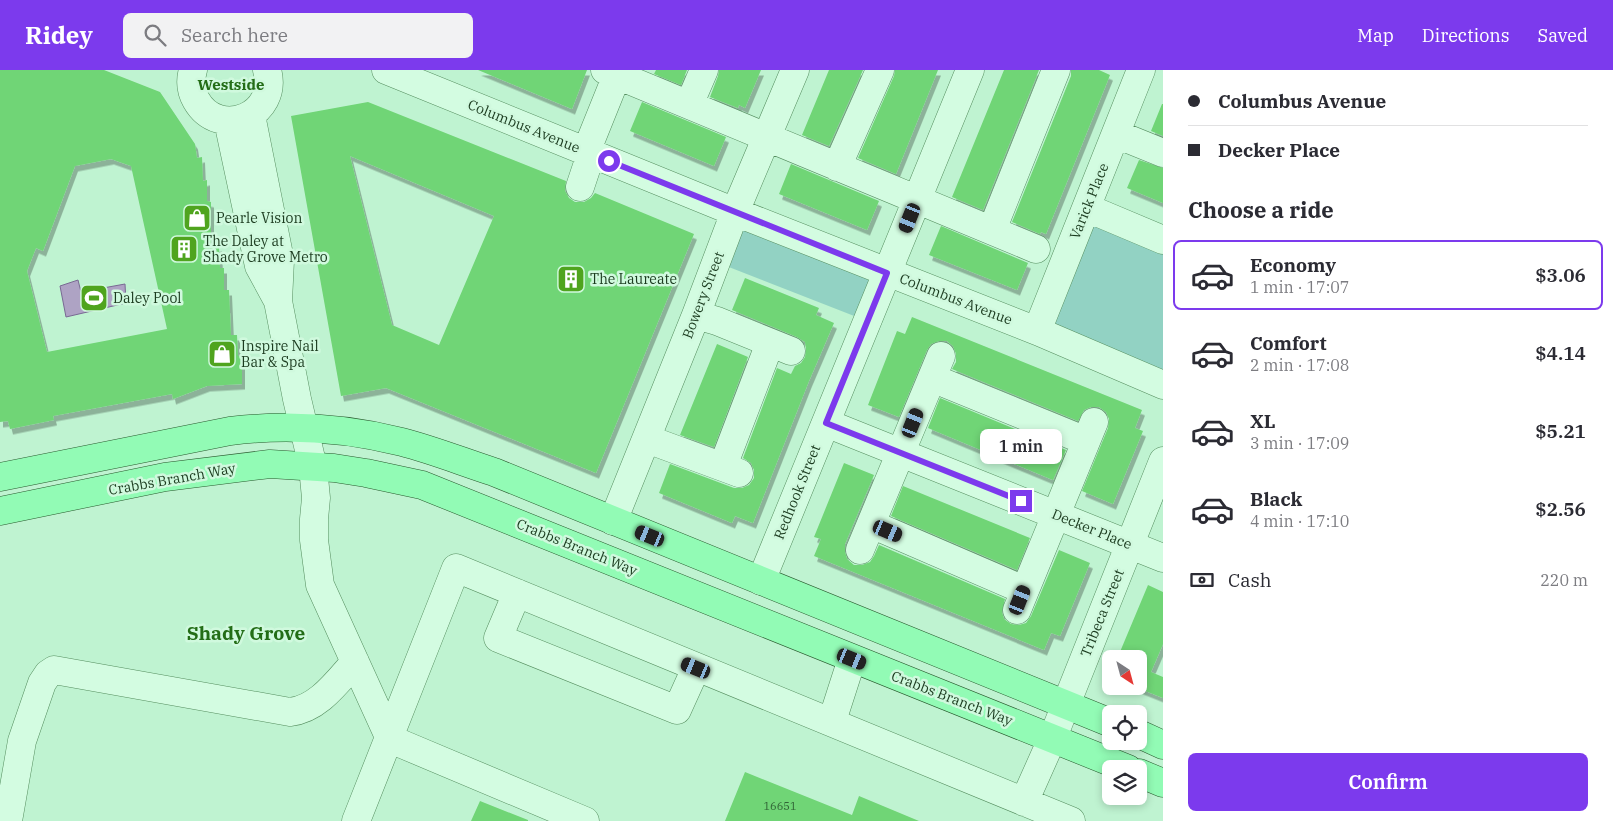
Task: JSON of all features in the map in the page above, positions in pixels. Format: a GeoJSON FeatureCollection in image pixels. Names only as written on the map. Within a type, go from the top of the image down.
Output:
{"type":"FeatureCollection","features":[{"type":"Feature","properties":{"kind":"main road"},"geometry":{"type":"LineString","coordinates":[[0,477],[230,431],[259,427],[305,428],[347,432],[401,442],[494,472],[1102,719]]}},
{"type":"Feature","properties":{"kind":"main road","name":"Crabbs Branch Way"},"geometry":{"type":"LineString","coordinates":[[0,511],[166,477],[270,464],[334,468],[422,485],[1107,760]]}},
{"type":"Feature","properties":{"kind":"main road"},"geometry":{"type":"LineString","coordinates":[[1147,738],[1163,745]]}},
{"type":"Feature","properties":{"kind":"main road"},"geometry":{"type":"LineString","coordinates":[[1147,776],[1163,783]]}},
{"type":"Feature","properties":{"kind":"street"},"geometry":{"type":"LineString","coordinates":[[193,70],[191,86],[194,97],[208,114],[218,119],[240,118],[260,107],[266,96],[271,71]]}},
{"type":"Feature","properties":{"kind":"street","name":"Columbus Avenue"},"geometry":{"type":"LineString","coordinates":[[386,70],[887,273],[1037,331],[1163,385]]}},
{"type":"Feature","properties":{"kind":"street"},"geometry":{"type":"LineString","coordinates":[[689,105],[704,70]]}},
{"type":"Feature","properties":{"kind":"street","name":"Bowery Street"},"geometry":{"type":"LineString","coordinates":[[613,521],[696,315],[735,212],[795,70]]}},
{"type":"Feature","properties":{"kind":"street"},"geometry":{"type":"LineString","coordinates":[[837,167],[880,70]]}},
{"type":"Feature","properties":{"kind":"street","name":"Redhook Street"},"geometry":{"type":"LineString","coordinates":[[761,581],[970,70]]}},
{"type":"Feature","properties":{"kind":"street"},"geometry":{"type":"LineString","coordinates":[[992,230],[1056,70]]}},
{"type":"Feature","properties":{"kind":"street","name":"Varick Place"},"geometry":{"type":"LineString","coordinates":[[1037,331],[1141,70]]}},
{"type":"Feature","properties":{"kind":"street"},"geometry":{"type":"LineString","coordinates":[[580,187],[614,72],[767,138],[1036,249]]}},
{"type":"Feature","properties":{"kind":"street"},"geometry":{"type":"LineString","coordinates":[[240,118],[280,260],[278,301],[313,466],[316,498],[314,540],[320,585],[390,739],[573,819]]}},
{"type":"Feature","properties":{"kind":"street"},"geometry":{"type":"LineString","coordinates":[[1116,134],[1163,153]]}},
{"type":"Feature","properties":{"kind":"street"},"geometry":{"type":"LineString","coordinates":[[1087,208],[1163,240]]}},
{"type":"Feature","properties":{"kind":"street"},"geometry":{"type":"LineString","coordinates":[[647,438],[731,470],[781,347],[717,321],[696,315]]}},
{"type":"Feature","properties":{"kind":"street"},"geometry":{"type":"LineString","coordinates":[[860,550],[936,367],[1090,431],[1020,600],[871,524]]}},
{"type":"Feature","properties":{"kind":"street","name":"Decker Place"},"geometry":{"type":"LineString","coordinates":[[826,423],[1163,558]]}},
{"type":"Feature","properties":{"kind":"street","name":"Tribeca Street"},"geometry":{"type":"LineString","coordinates":[[1024,802],[1053,737],[1163,461]]}},
{"type":"Feature","properties":{"kind":"street"},"geometry":{"type":"LineString","coordinates":[[356,821],[456,568],[696,668],[832,721],[1070,821]]}},
{"type":"Feature","properties":{"kind":"street"},"geometry":{"type":"LineString","coordinates":[[517,594],[498,638],[677,710],[696,668]]}},
{"type":"Feature","properties":{"kind":"street"},"geometry":{"type":"LineString","coordinates":[[832,721],[852,659]]}},
{"type":"Feature","properties":{"kind":"street"},"geometry":{"type":"LineString","coordinates":[[8,821],[22,741],[42,684],[48,674],[54,670],[290,712],[300,711],[321,698],[355,662]]}},
{"type":"Feature","properties":{"kind":"shaded area"},"geometry":{"type":"Polygon","coordinates":[[[1087,208],[1163,242],[1163,381],[1042,329],[1087,208]]]}},
{"type":"Feature","properties":{"kind":"shaded area"},"geometry":{"type":"Polygon","coordinates":[[[735,212],[887,273],[867,321],[716,262],[735,212]]]}},
{"type":"Feature","properties":{"kind":"shaded area","name":"Daley Pool"},"geometry":{"type":"Polygon","coordinates":[[[78,280],[81,292],[125,284],[126,303],[66,317],[60,286],[78,280]]]}},
{"type":"Feature","properties":{"kind":"building","name":"The Daley at Shady Grove Metro"},"geometry":{"type":"Polygon","coordinates":[[[0,70],[104,70],[160,92],[195,144],[197,158],[202,157],[203,181],[207,180],[207,201],[211,202],[211,248],[219,246],[220,268],[224,268],[224,290],[229,290],[231,335],[237,335],[238,356],[242,356],[242,384],[207,386],[173,399],[172,394],[53,416],[54,420],[10,429],[8,421],[0,422],[0,70]],[[111,159],[75,166],[43,251],[36,248],[27,271],[47,352],[167,329],[131,166],[111,159]]]}},
{"type":"Feature","properties":{"kind":"building"},"geometry":{"type":"Polygon","coordinates":[[[478,70],[587,70],[572,109],[478,70]]]}},
{"type":"Feature","properties":{"kind":"building"},"geometry":{"type":"Polygon","coordinates":[[[656,70],[687,70],[681,85],[654,74],[656,70]]]}},
{"type":"Feature","properties":{"kind":"building"},"geometry":{"type":"Polygon","coordinates":[[[719,70],[761,70],[745,108],[739,105],[738,108],[710,97],[719,70]]]}},
{"type":"Feature","properties":{"kind":"building"},"geometry":{"type":"Polygon","coordinates":[[[829,70],[863,70],[829,146],[802,135],[829,70]]]}},
{"type":"Feature","properties":{"kind":"building"},"geometry":{"type":"Polygon","coordinates":[[[895,70],[938,70],[896,174],[858,158],[895,70]]]}},
{"type":"Feature","properties":{"kind":"building"},"geometry":{"type":"Polygon","coordinates":[[[1004,70],[1039,70],[983,210],[952,197],[1004,70]]]}},
{"type":"Feature","properties":{"kind":"building"},"geometry":{"type":"Polygon","coordinates":[[[1071,70],[1099,70],[1110,75],[1046,234],[1041,232],[1040,234],[1012,222],[1071,76],[1071,70]]]}},
{"type":"Feature","properties":{"kind":"building","name":"The Laureate"},"geometry":{"type":"Polygon","coordinates":[[[368,102],[566,181],[565,191],[569,198],[575,202],[584,202],[595,193],[694,234],[596,473],[386,388],[341,396],[291,116],[368,102]],[[350,156],[392,325],[439,345],[494,216],[350,156]]]}},
{"type":"Feature","properties":{"kind":"building"},"geometry":{"type":"Polygon","coordinates":[[[642,102],[726,137],[714,166],[630,131],[642,102]]]}},
{"type":"Feature","properties":{"kind":"building"},"geometry":{"type":"Polygon","coordinates":[[[1163,104],[1163,136],[1151,131],[1163,104]]]}},
{"type":"Feature","properties":{"kind":"building"},"geometry":{"type":"Polygon","coordinates":[[[1139,160],[1163,168],[1163,203],[1127,188],[1139,160]]]}},
{"type":"Feature","properties":{"kind":"building"},"geometry":{"type":"Polygon","coordinates":[[[791,164],[879,201],[867,230],[779,194],[791,164]]]}},
{"type":"Feature","properties":{"kind":"building"},"geometry":{"type":"Polygon","coordinates":[[[941,226],[1028,263],[1017,290],[929,255],[941,226]]]}},
{"type":"Feature","properties":{"kind":"building"},"geometry":{"type":"Polygon","coordinates":[[[745,278],[819,308],[816,315],[834,323],[753,523],[735,516],[732,523],[659,493],[670,464],[734,488],[742,488],[749,485],[754,478],[754,470],[751,463],[743,458],[777,368],[791,374],[795,366],[801,363],[805,357],[805,342],[732,310],[745,278]]]}},
{"type":"Feature","properties":{"kind":"building"},"geometry":{"type":"Polygon","coordinates":[[[912,317],[1142,410],[1135,428],[1143,431],[1113,504],[1082,491],[1108,428],[1109,419],[1106,412],[1099,407],[1091,407],[1084,410],[1078,421],[952,369],[956,362],[956,354],[953,346],[947,341],[931,344],[927,350],[899,417],[868,405],[897,331],[905,334],[912,317]]]}},
{"type":"Feature","properties":{"kind":"building"},"geometry":{"type":"Polygon","coordinates":[[[717,344],[748,357],[714,447],[680,435],[717,344]]]}},
{"type":"Feature","properties":{"kind":"building"},"geometry":{"type":"Polygon","coordinates":[[[940,398],[1066,450],[1053,480],[928,428],[940,398]]]}},
{"type":"Feature","properties":{"kind":"building"},"geometry":{"type":"Polygon","coordinates":[[[844,463],[874,475],[845,544],[847,559],[854,565],[870,562],[879,545],[1005,599],[1002,612],[1004,619],[1011,624],[1019,625],[1026,623],[1031,616],[1059,550],[1090,563],[1060,636],[1051,633],[1044,650],[814,556],[821,539],[814,537],[844,463]]]}},
{"type":"Feature","properties":{"kind":"building"},"geometry":{"type":"Polygon","coordinates":[[[903,486],[1030,538],[1017,570],[891,516],[903,486]]]}},
{"type":"Feature","properties":{"kind":"building"},"geometry":{"type":"Polygon","coordinates":[[[1148,585],[1163,592],[1163,644],[1151,672],[1163,677],[1163,698],[1148,692],[1148,650],[1121,650],[1148,585]]]}},
{"type":"Feature","properties":{"kind":"building"},"geometry":{"type":"Polygon","coordinates":[[[745,772],[852,815],[859,796],[919,821],[725,821],[745,772]]]}},
{"type":"Feature","properties":{"kind":"building"},"geometry":{"type":"Polygon","coordinates":[[[480,801],[528,820],[528,821],[471,821],[480,801]]]}},
{"type":"Feature","properties":{"kind":"place","name":"Pearle Vision"},"geometry":{"type":"Point","coordinates":[197,218]}},
{"type":"Feature","properties":{"kind":"place","name":"The Daley at Shady Grove Metro"},"geometry":{"type":"Point","coordinates":[184,249]}},
{"type":"Feature","properties":{"kind":"place","name":"The Laureate"},"geometry":{"type":"Point","coordinates":[571,279]}},
{"type":"Feature","properties":{"kind":"place","name":"Daley Pool"},"geometry":{"type":"Point","coordinates":[94,298]}},
{"type":"Feature","properties":{"kind":"place","name":"Inspire Nail Bar & Spa"},"geometry":{"type":"Point","coordinates":[222,354]}},
{"type":"Feature","properties":{"kind":"district","name":"Westside"},"geometry":{"type":"Point","coordinates":[231,85]}},
{"type":"Feature","properties":{"kind":"district","name":"Shady Grove"},"geometry":{"type":"Point","coordinates":[246,633]}},
{"type":"Feature","properties":{"kind":"route"},"geometry":{"type":"LineString","coordinates":[[609,161],[887,273],[826,423],[1021,501]]}}]}
